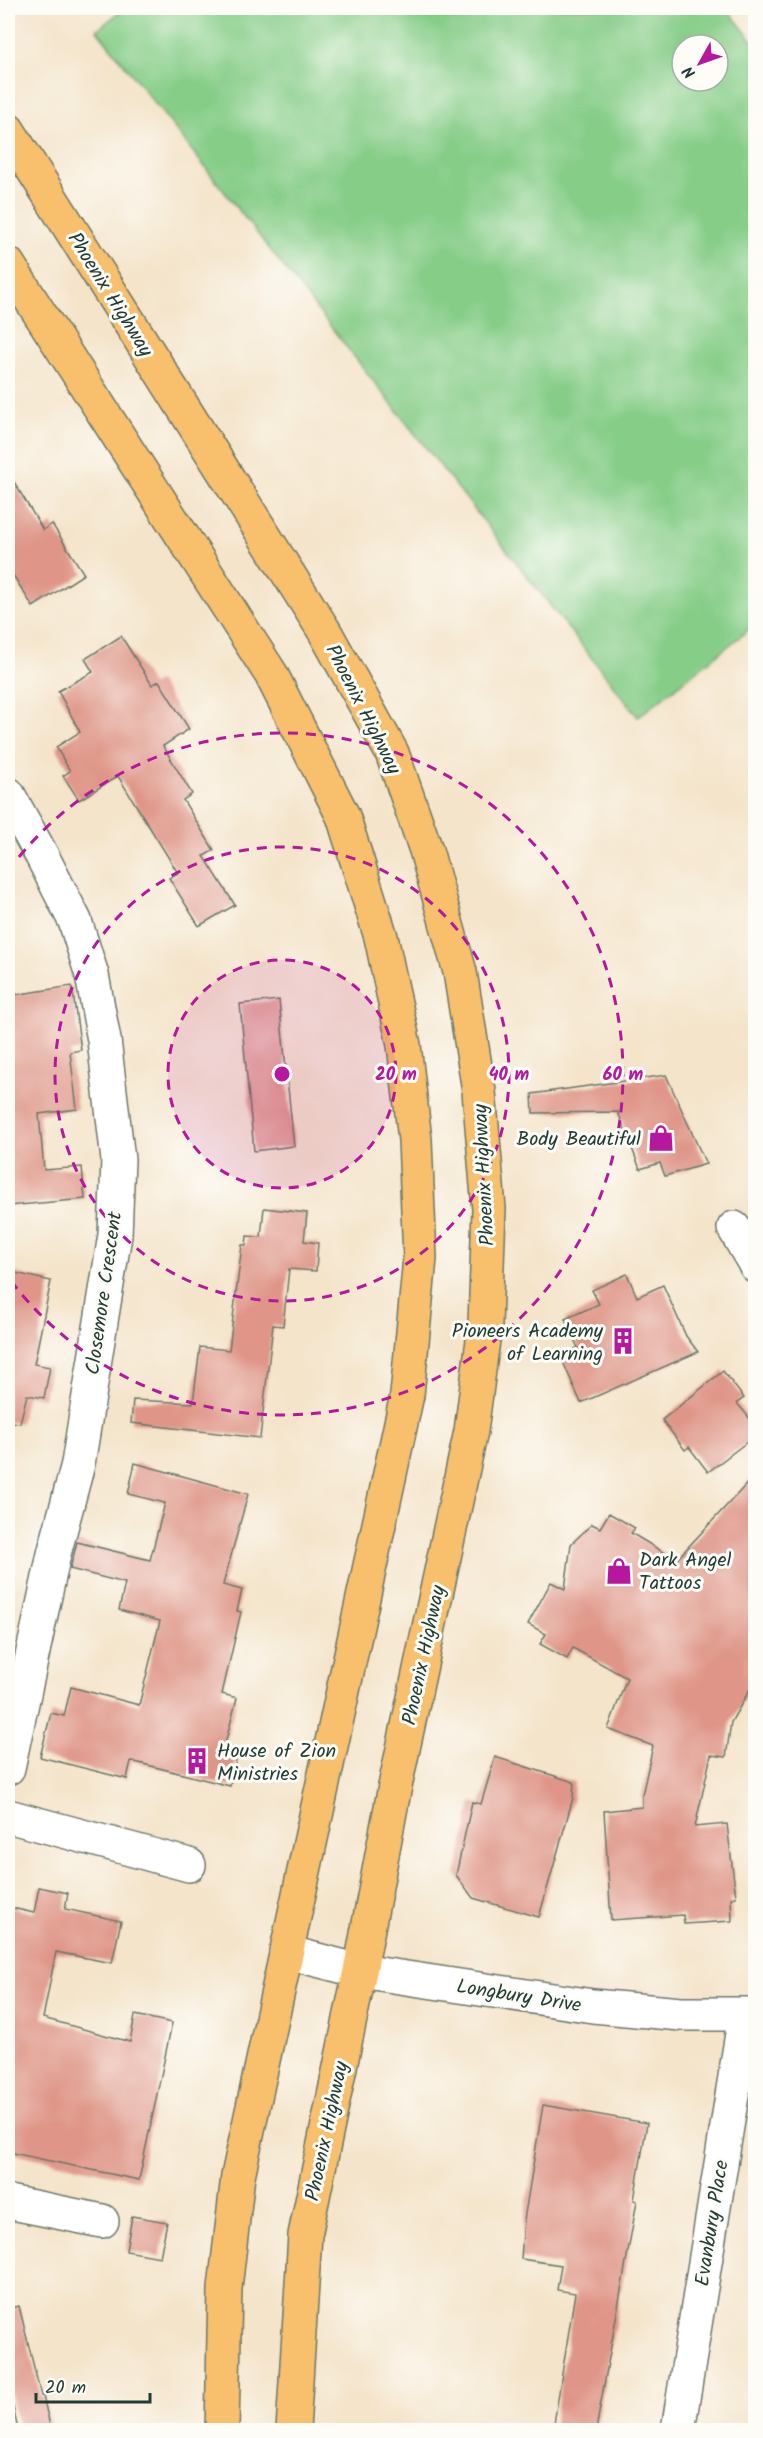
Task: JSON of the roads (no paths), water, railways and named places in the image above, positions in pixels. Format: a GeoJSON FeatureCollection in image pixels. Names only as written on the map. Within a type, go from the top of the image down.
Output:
{"type":"FeatureCollection","features":[{"type":"Feature","properties":{"kind":"main road","name":"Phoenix Highway"},"geometry":{"type":"LineString","coordinates":[[8,130],[325,632],[392,753],[426,850],[460,972],[479,1091],[489,1209],[485,1325],[471,1431],[394,1791],[360,1971],[305,2235],[293,2430]]}},
{"type":"Feature","properties":{"kind":"main road"},"geometry":{"type":"LineString","coordinates":[[8,264],[271,674],[343,816],[381,937],[404,1045],[415,1140],[420,1258],[407,1395],[238,2176],[225,2288],[222,2430]]}},
{"type":"Feature","properties":{"kind":"street","name":"Closemore Crescent"},"geometry":{"type":"LineString","coordinates":[[8,794],[75,921],[92,975],[104,1041],[118,1160],[115,1235],[78,1464],[54,1554],[8,1768]]}},
{"type":"Feature","properties":{"kind":"street"},"geometry":{"type":"LineString","coordinates":[[734,1228],[756,1266]]}},
{"type":"Feature","properties":{"kind":"street"},"geometry":{"type":"LineString","coordinates":[[8,1816],[189,1865]]}},
{"type":"Feature","properties":{"kind":"street","name":"Longbury Drive"},"geometry":{"type":"LineString","coordinates":[[286,1952],[360,1971],[593,2006],[681,2014],[750,2015]]}},
{"type":"Feature","properties":{"kind":"street","name":"Evanbury Place"},"geometry":{"type":"LineString","coordinates":[[678,2430],[750,2015]]}},
{"type":"Feature","properties":{"kind":"street"},"geometry":{"type":"LineString","coordinates":[[8,2202],[102,2221]]}},
{"type":"Feature","properties":{"kind":"place","name":"Body Beautiful"},"geometry":{"type":"Point","coordinates":[661,1138]}},
{"type":"Feature","properties":{"kind":"place","name":"Pioneers Academy of Learning"},"geometry":{"type":"Point","coordinates":[623,1341]}},
{"type":"Feature","properties":{"kind":"place","name":"Dark Angel Tattoos"},"geometry":{"type":"Point","coordinates":[619,1571]}},
{"type":"Feature","properties":{"kind":"place","name":"House of Zion Ministries"},"geometry":{"type":"Point","coordinates":[197,1761]}}]}
